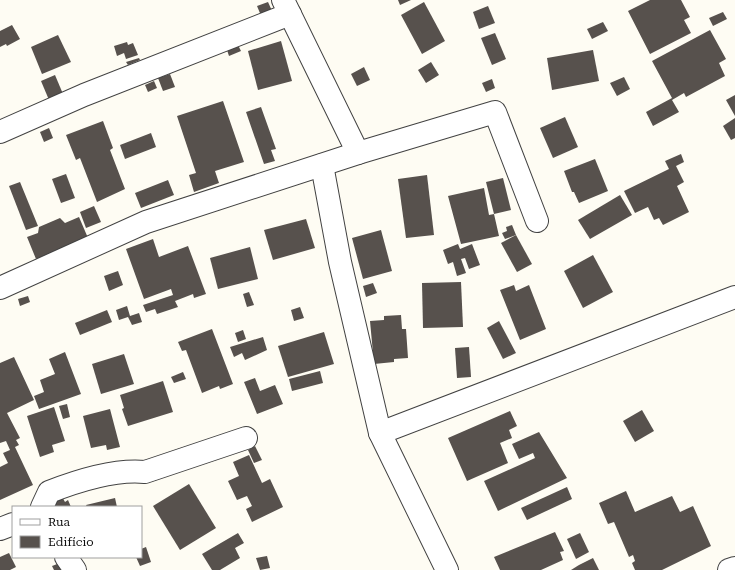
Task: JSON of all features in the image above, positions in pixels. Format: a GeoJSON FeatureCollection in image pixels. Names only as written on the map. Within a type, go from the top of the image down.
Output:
{"type":"FeatureCollection","features":[{"type":"Feature","properties":{"kind":"street"},"geometry":{"type":"LineString","coordinates":[[0,132],[286,7],[358,153]]}},
{"type":"Feature","properties":{"kind":"street"},"geometry":{"type":"LineString","coordinates":[[0,288],[146,222],[358,153],[495,112],[537,221]]}},
{"type":"Feature","properties":{"kind":"street"},"geometry":{"type":"LineString","coordinates":[[322,165],[340,262],[380,433],[447,570]]}},
{"type":"Feature","properties":{"kind":"street"},"geometry":{"type":"LineString","coordinates":[[380,433],[735,297]]}},
{"type":"Feature","properties":{"kind":"street"},"geometry":{"type":"LineString","coordinates":[[42,506],[49,492],[71,483],[131,471],[145,472],[246,438]]}},
{"type":"Feature","properties":{"kind":"street"},"geometry":{"type":"LineString","coordinates":[[0,529],[12,524]]}},
{"type":"Feature","properties":{"kind":"street"},"geometry":{"type":"LineString","coordinates":[[67,558],[74,570]]}},
{"type":"Feature","properties":{"kind":"street"},"geometry":{"type":"LineString","coordinates":[[729,570],[735,568]]}},
{"type":"Feature","properties":{"kind":"building"},"geometry":{"type":"Polygon","coordinates":[[[398,0],[411,0],[400,5],[398,0]]]}},
{"type":"Feature","properties":{"kind":"building"},"geometry":{"type":"Polygon","coordinates":[[[650,0],[681,0],[690,17],[684,20],[691,33],[650,54],[628,11],[650,0]]]}},
{"type":"Feature","properties":{"kind":"building"},"geometry":{"type":"Polygon","coordinates":[[[268,2],[273,13],[262,18],[257,6],[268,2]]]}},
{"type":"Feature","properties":{"kind":"building"},"geometry":{"type":"Polygon","coordinates":[[[424,2],[445,41],[422,54],[401,15],[424,2]]]}},
{"type":"Feature","properties":{"kind":"building"},"geometry":{"type":"Polygon","coordinates":[[[488,6],[495,23],[479,29],[473,12],[488,6]]]}},
{"type":"Feature","properties":{"kind":"building"},"geometry":{"type":"Polygon","coordinates":[[[723,12],[727,19],[713,26],[709,18],[723,12]]]}},
{"type":"Feature","properties":{"kind":"building"},"geometry":{"type":"Polygon","coordinates":[[[603,22],[608,31],[592,39],[587,29],[603,22]]]}},
{"type":"Feature","properties":{"kind":"building"},"geometry":{"type":"Polygon","coordinates":[[[12,25],[20,39],[7,46],[6,44],[0,47],[0,31],[12,25]]]}},
{"type":"Feature","properties":{"kind":"building"},"geometry":{"type":"Polygon","coordinates":[[[710,30],[726,59],[719,63],[725,76],[686,97],[684,93],[672,100],[679,112],[653,126],[646,112],[672,98],[652,61],[710,30]]]}},
{"type":"Feature","properties":{"kind":"building"},"geometry":{"type":"Polygon","coordinates":[[[495,33],[506,59],[492,65],[481,38],[495,33]]]}},
{"type":"Feature","properties":{"kind":"building"},"geometry":{"type":"Polygon","coordinates":[[[58,35],[71,62],[42,74],[31,47],[58,35]]]}},
{"type":"Feature","properties":{"kind":"building"},"geometry":{"type":"Polygon","coordinates":[[[281,41],[292,81],[258,90],[248,51],[281,41]]]}},
{"type":"Feature","properties":{"kind":"building"},"geometry":{"type":"Polygon","coordinates":[[[127,42],[128,45],[133,43],[138,55],[126,59],[124,53],[117,56],[114,46],[127,42]]]}},
{"type":"Feature","properties":{"kind":"building"},"geometry":{"type":"Polygon","coordinates":[[[237,43],[241,51],[229,56],[226,47],[237,43]]]}},
{"type":"Feature","properties":{"kind":"building"},"geometry":{"type":"Polygon","coordinates":[[[593,50],[599,81],[552,90],[547,58],[593,50]]]}},
{"type":"Feature","properties":{"kind":"building"},"geometry":{"type":"Polygon","coordinates":[[[139,58],[140,60],[128,65],[126,62],[139,58]]]}},
{"type":"Feature","properties":{"kind":"building"},"geometry":{"type":"Polygon","coordinates":[[[431,62],[439,75],[426,83],[418,70],[431,62]]]}},
{"type":"Feature","properties":{"kind":"building"},"geometry":{"type":"Polygon","coordinates":[[[364,67],[370,80],[357,86],[351,74],[364,67]]]}},
{"type":"Feature","properties":{"kind":"building"},"geometry":{"type":"Polygon","coordinates":[[[170,74],[175,87],[163,91],[158,78],[170,74]]]}},
{"type":"Feature","properties":{"kind":"building"},"geometry":{"type":"Polygon","coordinates":[[[55,75],[63,94],[49,100],[41,81],[55,75]]]}},
{"type":"Feature","properties":{"kind":"building"},"geometry":{"type":"Polygon","coordinates":[[[624,77],[630,89],[617,96],[610,83],[624,77]]]}},
{"type":"Feature","properties":{"kind":"building"},"geometry":{"type":"Polygon","coordinates":[[[492,79],[495,88],[486,92],[482,83],[492,79]]]}},
{"type":"Feature","properties":{"kind":"building"},"geometry":{"type":"Polygon","coordinates":[[[154,81],[157,88],[148,92],[145,85],[154,81]]]}},
{"type":"Feature","properties":{"kind":"building"},"geometry":{"type":"Polygon","coordinates":[[[735,95],[735,116],[726,100],[735,95]]]}},
{"type":"Feature","properties":{"kind":"building"},"geometry":{"type":"Polygon","coordinates":[[[223,101],[244,162],[215,171],[219,183],[194,192],[189,175],[196,173],[177,116],[223,101]]]}},
{"type":"Feature","properties":{"kind":"building"},"geometry":{"type":"Polygon","coordinates":[[[261,107],[276,149],[271,150],[275,161],[264,164],[246,112],[261,107]]]}},
{"type":"Feature","properties":{"kind":"building"},"geometry":{"type":"Polygon","coordinates":[[[565,117],[578,147],[553,158],[540,128],[565,117]]]}},
{"type":"Feature","properties":{"kind":"building"},"geometry":{"type":"Polygon","coordinates":[[[735,118],[735,138],[731,140],[723,126],[735,118]]]}},
{"type":"Feature","properties":{"kind":"building"},"geometry":{"type":"Polygon","coordinates":[[[103,121],[113,148],[110,150],[125,189],[97,202],[80,158],[76,160],[66,135],[103,121]]]}},
{"type":"Feature","properties":{"kind":"building"},"geometry":{"type":"Polygon","coordinates":[[[49,128],[53,138],[44,142],[40,132],[49,128]]]}},
{"type":"Feature","properties":{"kind":"building"},"geometry":{"type":"Polygon","coordinates":[[[151,133],[156,147],[125,159],[120,145],[151,133]]]}},
{"type":"Feature","properties":{"kind":"building"},"geometry":{"type":"Polygon","coordinates":[[[681,154],[684,162],[676,166],[684,182],[677,186],[689,212],[663,225],[659,218],[654,220],[648,207],[635,213],[624,191],[669,169],[665,161],[681,154]]]}},
{"type":"Feature","properties":{"kind":"building"},"geometry":{"type":"Polygon","coordinates":[[[595,159],[608,191],[579,203],[574,192],[572,192],[564,171],[595,159]]]}},
{"type":"Feature","properties":{"kind":"building"},"geometry":{"type":"Polygon","coordinates":[[[66,174],[75,198],[61,203],[52,179],[66,174]]]}},
{"type":"Feature","properties":{"kind":"building"},"geometry":{"type":"Polygon","coordinates":[[[427,175],[434,235],[406,238],[398,179],[427,175]]]}},
{"type":"Feature","properties":{"kind":"building"},"geometry":{"type":"Polygon","coordinates":[[[503,178],[511,210],[494,214],[486,182],[503,178]]]}},
{"type":"Feature","properties":{"kind":"building"},"geometry":{"type":"Polygon","coordinates":[[[168,180],[174,195],[141,208],[135,193],[168,180]]]}},
{"type":"Feature","properties":{"kind":"building"},"geometry":{"type":"Polygon","coordinates":[[[20,182],[38,226],[26,230],[9,186],[20,182]]]}},
{"type":"Feature","properties":{"kind":"building"},"geometry":{"type":"Polygon","coordinates":[[[484,188],[489,215],[494,214],[499,236],[461,244],[448,196],[484,188]]]}},
{"type":"Feature","properties":{"kind":"building"},"geometry":{"type":"Polygon","coordinates":[[[620,195],[632,215],[590,239],[578,220],[620,195]]]}},
{"type":"Feature","properties":{"kind":"building"},"geometry":{"type":"Polygon","coordinates":[[[94,206],[101,222],[86,228],[80,212],[94,206]]]}},
{"type":"Feature","properties":{"kind":"building"},"geometry":{"type":"Polygon","coordinates":[[[79,217],[88,238],[36,259],[27,237],[38,233],[39,227],[60,218],[65,223],[79,217]]]}},
{"type":"Feature","properties":{"kind":"building"},"geometry":{"type":"Polygon","coordinates":[[[306,219],[315,248],[273,260],[264,230],[306,219]]]}},
{"type":"Feature","properties":{"kind":"building"},"geometry":{"type":"Polygon","coordinates":[[[512,225],[516,235],[505,239],[502,233],[507,231],[506,227],[512,225]]]}},
{"type":"Feature","properties":{"kind":"building"},"geometry":{"type":"Polygon","coordinates":[[[381,230],[392,271],[363,279],[352,238],[381,230]]]}},
{"type":"Feature","properties":{"kind":"building"},"geometry":{"type":"Polygon","coordinates":[[[516,235],[532,264],[517,272],[501,243],[516,235]]]}},
{"type":"Feature","properties":{"kind":"building"},"geometry":{"type":"Polygon","coordinates":[[[153,239],[159,257],[188,246],[206,294],[194,298],[193,294],[175,301],[178,307],[157,314],[155,309],[146,312],[143,305],[173,295],[171,289],[144,299],[126,249],[153,239]]]}},
{"type":"Feature","properties":{"kind":"building"},"geometry":{"type":"Polygon","coordinates":[[[458,244],[460,249],[472,244],[480,265],[469,269],[465,258],[461,259],[466,273],[457,276],[453,262],[448,264],[443,250],[458,244]]]}},
{"type":"Feature","properties":{"kind":"building"},"geometry":{"type":"Polygon","coordinates":[[[250,247],[258,279],[218,289],[210,258],[250,247]]]}},
{"type":"Feature","properties":{"kind":"building"},"geometry":{"type":"Polygon","coordinates":[[[593,255],[613,292],[583,308],[564,271],[593,255]]]}},
{"type":"Feature","properties":{"kind":"building"},"geometry":{"type":"Polygon","coordinates":[[[118,271],[123,285],[109,291],[104,276],[118,271]]]}},
{"type":"Feature","properties":{"kind":"building"},"geometry":{"type":"Polygon","coordinates":[[[461,282],[463,327],[423,328],[422,283],[461,282]]]}},
{"type":"Feature","properties":{"kind":"building"},"geometry":{"type":"Polygon","coordinates":[[[373,283],[377,293],[366,297],[363,286],[373,283]]]}},
{"type":"Feature","properties":{"kind":"building"},"geometry":{"type":"Polygon","coordinates":[[[514,285],[516,291],[529,285],[546,329],[520,340],[500,290],[514,285]]]}},
{"type":"Feature","properties":{"kind":"building"},"geometry":{"type":"Polygon","coordinates":[[[249,292],[254,305],[247,307],[243,294],[249,292]]]}},
{"type":"Feature","properties":{"kind":"building"},"geometry":{"type":"Polygon","coordinates":[[[28,296],[30,302],[20,306],[18,299],[28,296]]]}},
{"type":"Feature","properties":{"kind":"building"},"geometry":{"type":"Polygon","coordinates":[[[127,306],[130,316],[139,313],[142,322],[132,325],[128,317],[119,320],[116,310],[127,306]]]}},
{"type":"Feature","properties":{"kind":"building"},"geometry":{"type":"Polygon","coordinates":[[[300,307],[304,318],[294,321],[291,310],[300,307]]]}},
{"type":"Feature","properties":{"kind":"building"},"geometry":{"type":"Polygon","coordinates":[[[107,310],[112,322],[80,335],[75,323],[107,310]]]}},
{"type":"Feature","properties":{"kind":"building"},"geometry":{"type":"Polygon","coordinates":[[[401,315],[402,329],[406,329],[408,358],[394,359],[394,362],[374,364],[370,321],[384,320],[384,316],[401,315]]]}},
{"type":"Feature","properties":{"kind":"building"},"geometry":{"type":"Polygon","coordinates":[[[499,321],[516,353],[503,359],[487,328],[499,321]]]}},
{"type":"Feature","properties":{"kind":"building"},"geometry":{"type":"Polygon","coordinates":[[[212,329],[233,384],[220,389],[219,386],[202,393],[186,350],[182,351],[178,342],[212,329]]]}},
{"type":"Feature","properties":{"kind":"building"},"geometry":{"type":"Polygon","coordinates":[[[243,330],[246,339],[238,342],[235,333],[243,330]]]}},
{"type":"Feature","properties":{"kind":"building"},"geometry":{"type":"Polygon","coordinates":[[[324,332],[334,364],[288,377],[278,346],[324,332]]]}},
{"type":"Feature","properties":{"kind":"building"},"geometry":{"type":"Polygon","coordinates":[[[263,337],[267,350],[245,360],[242,353],[234,357],[230,347],[263,337]]]}},
{"type":"Feature","properties":{"kind":"building"},"geometry":{"type":"Polygon","coordinates":[[[469,347],[471,377],[457,378],[455,348],[469,347]]]}},
{"type":"Feature","properties":{"kind":"building"},"geometry":{"type":"Polygon","coordinates":[[[65,352],[81,394],[39,409],[34,396],[44,392],[40,380],[55,374],[49,359],[65,352]]]}},
{"type":"Feature","properties":{"kind":"building"},"geometry":{"type":"Polygon","coordinates":[[[124,354],[134,384],[101,394],[92,364],[124,354]]]}},
{"type":"Feature","properties":{"kind":"building"},"geometry":{"type":"Polygon","coordinates":[[[14,357],[34,400],[7,413],[20,438],[16,440],[19,445],[15,447],[33,485],[0,500],[0,467],[8,463],[3,453],[10,450],[6,441],[0,443],[0,363],[14,357]]]}},
{"type":"Feature","properties":{"kind":"building"},"geometry":{"type":"Polygon","coordinates":[[[320,371],[323,383],[292,391],[289,379],[320,371]]]}},
{"type":"Feature","properties":{"kind":"building"},"geometry":{"type":"Polygon","coordinates":[[[183,372],[186,379],[174,383],[171,377],[183,372]]]}},
{"type":"Feature","properties":{"kind":"building"},"geometry":{"type":"Polygon","coordinates":[[[255,378],[260,391],[275,385],[283,404],[257,414],[244,382],[255,378]]]}},
{"type":"Feature","properties":{"kind":"building"},"geometry":{"type":"Polygon","coordinates":[[[163,381],[173,412],[128,426],[122,409],[124,408],[120,395],[163,381]]]}},
{"type":"Feature","properties":{"kind":"building"},"geometry":{"type":"Polygon","coordinates":[[[67,404],[70,417],[63,419],[59,406],[67,404]]]}},
{"type":"Feature","properties":{"kind":"building"},"geometry":{"type":"Polygon","coordinates":[[[54,407],[65,441],[52,445],[54,452],[40,457],[27,416],[54,407]]]}},
{"type":"Feature","properties":{"kind":"building"},"geometry":{"type":"Polygon","coordinates":[[[110,409],[120,447],[107,450],[106,445],[91,448],[83,416],[110,409]]]}},
{"type":"Feature","properties":{"kind":"building"},"geometry":{"type":"Polygon","coordinates":[[[642,410],[654,431],[635,442],[623,421],[642,410]]]}},
{"type":"Feature","properties":{"kind":"building"},"geometry":{"type":"Polygon","coordinates":[[[510,411],[517,426],[509,430],[512,438],[500,443],[508,463],[467,481],[448,438],[510,411]]]}},
{"type":"Feature","properties":{"kind":"building"},"geometry":{"type":"Polygon","coordinates":[[[539,432],[567,478],[498,511],[484,481],[535,458],[533,453],[519,459],[512,444],[539,432]]]}},
{"type":"Feature","properties":{"kind":"building"},"geometry":{"type":"Polygon","coordinates":[[[255,446],[262,460],[254,463],[248,450],[255,446]]]}},
{"type":"Feature","properties":{"kind":"building"},"geometry":{"type":"Polygon","coordinates":[[[249,455],[262,483],[270,479],[283,507],[252,522],[246,509],[252,506],[247,496],[237,500],[228,481],[239,476],[233,462],[249,455]]]}},
{"type":"Feature","properties":{"kind":"building"},"geometry":{"type":"Polygon","coordinates":[[[189,484],[216,528],[180,550],[153,506],[189,484]]]}},
{"type":"Feature","properties":{"kind":"building"},"geometry":{"type":"Polygon","coordinates":[[[567,487],[572,499],[527,520],[521,508],[567,487]]]}},
{"type":"Feature","properties":{"kind":"building"},"geometry":{"type":"Polygon","coordinates":[[[626,491],[635,512],[672,496],[680,512],[693,506],[711,546],[662,570],[635,570],[632,563],[635,561],[633,555],[629,557],[614,522],[608,524],[599,503],[626,491]]]}},
{"type":"Feature","properties":{"kind":"building"},"geometry":{"type":"Polygon","coordinates":[[[60,493],[65,502],[68,500],[71,506],[54,506],[60,493]]]}},
{"type":"Feature","properties":{"kind":"building"},"geometry":{"type":"Polygon","coordinates":[[[115,498],[117,506],[86,506],[115,498]]]}},
{"type":"Feature","properties":{"kind":"building"},"geometry":{"type":"Polygon","coordinates":[[[555,532],[564,551],[560,552],[563,560],[541,570],[500,570],[494,557],[555,532]]]}},
{"type":"Feature","properties":{"kind":"building"},"geometry":{"type":"Polygon","coordinates":[[[238,533],[244,543],[235,548],[240,558],[220,570],[212,570],[202,554],[238,533]]]}},
{"type":"Feature","properties":{"kind":"building"},"geometry":{"type":"Polygon","coordinates":[[[580,533],[589,552],[576,559],[567,539],[580,533]]]}},
{"type":"Feature","properties":{"kind":"building"},"geometry":{"type":"Polygon","coordinates":[[[146,547],[151,562],[140,566],[136,558],[142,558],[142,549],[146,547]]]}},
{"type":"Feature","properties":{"kind":"building"},"geometry":{"type":"Polygon","coordinates":[[[9,553],[16,567],[10,570],[0,570],[0,557],[9,553]]]}},
{"type":"Feature","properties":{"kind":"building"},"geometry":{"type":"Polygon","coordinates":[[[267,556],[270,568],[260,570],[256,558],[267,556]]]}},
{"type":"Feature","properties":{"kind":"building"},"geometry":{"type":"Polygon","coordinates":[[[593,558],[599,570],[571,570],[579,565],[593,558]]]}},
{"type":"Feature","properties":{"kind":"building"},"geometry":{"type":"Polygon","coordinates":[[[65,561],[70,570],[54,570],[52,566],[65,561]]]}}]}
